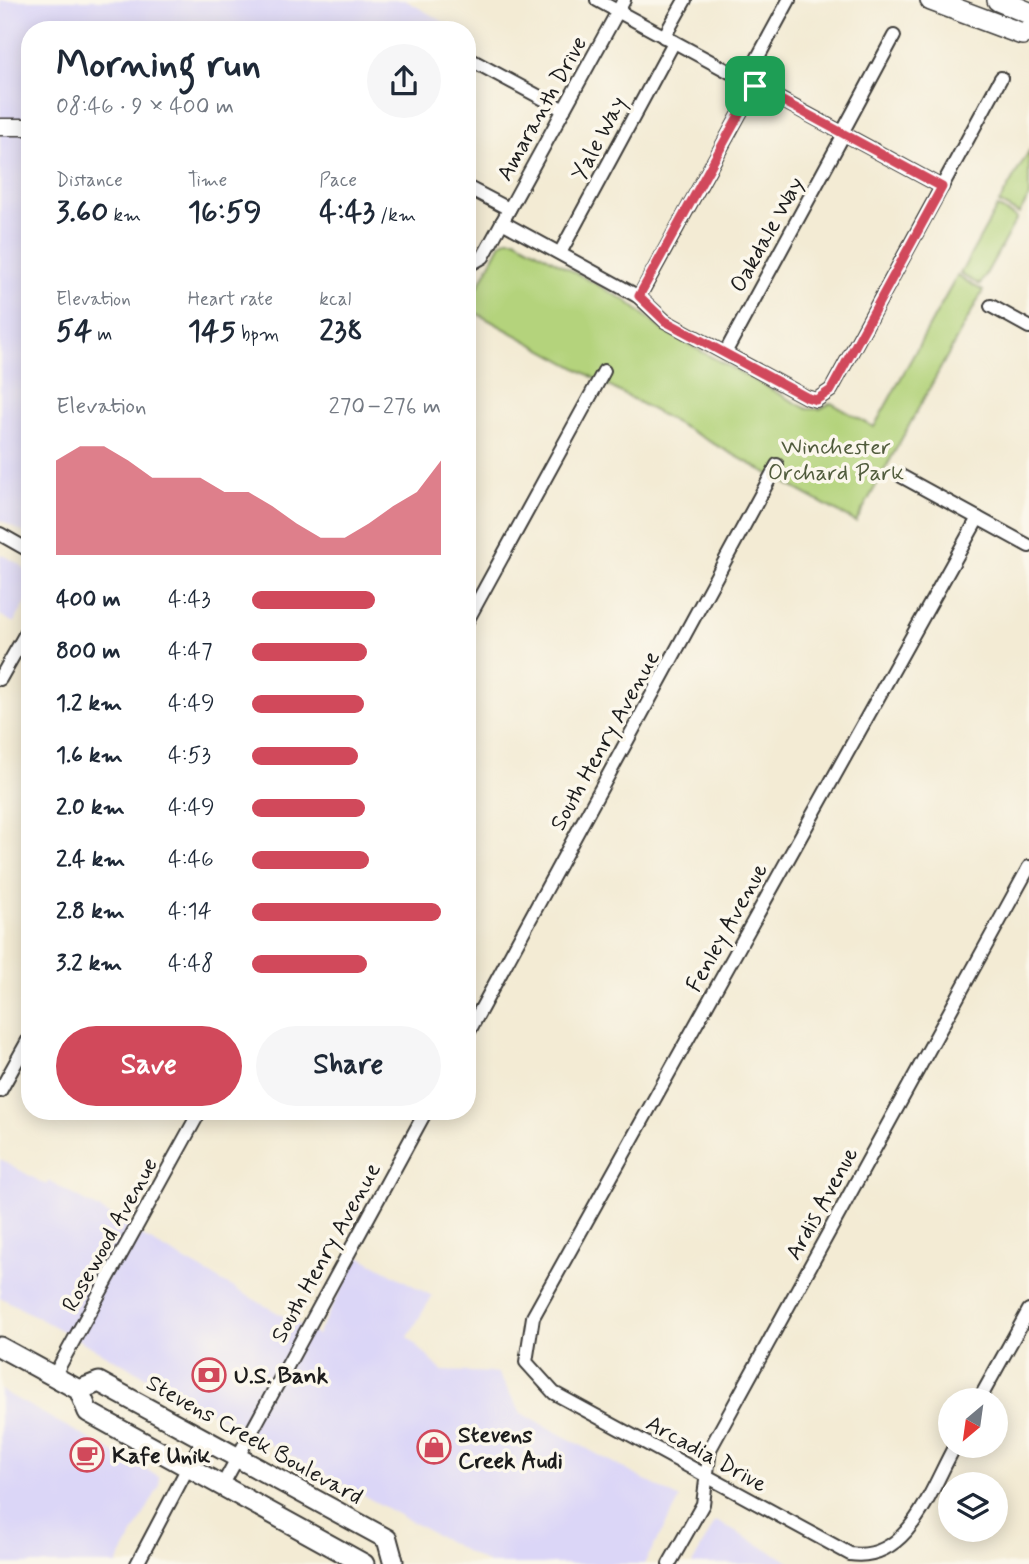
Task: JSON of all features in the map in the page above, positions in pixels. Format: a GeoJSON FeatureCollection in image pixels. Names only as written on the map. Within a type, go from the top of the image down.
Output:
{"type":"FeatureCollection","features":[{"type":"Feature","properties":{"kind":"highway"},"geometry":{"type":"LineString","coordinates":[[931,0],[1022,34],[1029,31]]}},
{"type":"Feature","properties":{"kind":"highway"},"geometry":{"type":"LineString","coordinates":[[998,0],[1029,13]]}},
{"type":"Feature","properties":{"kind":"main road"},"geometry":{"type":"LineString","coordinates":[[0,1347],[79,1390],[88,1412],[365,1564]]}},
{"type":"Feature","properties":{"kind":"main road","name":"Stevens Creek Boulevard"},"geometry":{"type":"LineString","coordinates":[[79,1390],[99,1382],[387,1539],[391,1563]]}},
{"type":"Feature","properties":{"kind":"street"},"geometry":{"type":"LineString","coordinates":[[597,0],[621,6],[669,40],[942,187]]}},
{"type":"Feature","properties":{"kind":"street","name":"Yale Way"},"geometry":{"type":"LineString","coordinates":[[560,253],[669,40],[685,0]]}},
{"type":"Feature","properties":{"kind":"street"},"geometry":{"type":"LineString","coordinates":[[639,296],[750,83],[789,0]]}},
{"type":"Feature","properties":{"kind":"street","name":"Amaranth Drive"},"geometry":{"type":"LineString","coordinates":[[476,261],[483,257],[621,6]]}},
{"type":"Feature","properties":{"kind":"street","name":"Oakdale Way"},"geometry":{"type":"LineString","coordinates":[[725,353],[894,36]]}},
{"type":"Feature","properties":{"kind":"street"},"geometry":{"type":"LineString","coordinates":[[476,63],[564,110]]}},
{"type":"Feature","properties":{"kind":"street"},"geometry":{"type":"LineString","coordinates":[[502,222],[639,296],[665,321],[816,400],[826,396],[1001,78]]}},
{"type":"Feature","properties":{"kind":"street"},"geometry":{"type":"LineString","coordinates":[[0,127],[21,127]]}},
{"type":"Feature","properties":{"kind":"street"},"geometry":{"type":"LineString","coordinates":[[476,192],[509,209]]}},
{"type":"Feature","properties":{"kind":"street"},"geometry":{"type":"LineString","coordinates":[[991,306],[1029,327]]}},
{"type":"Feature","properties":{"kind":"street"},"geometry":{"type":"LineString","coordinates":[[476,605],[604,371]]}},
{"type":"Feature","properties":{"kind":"street","name":"South Henry Avenue"},"geometry":{"type":"LineString","coordinates":[[476,1018],[777,465]]}},
{"type":"Feature","properties":{"kind":"street"},"geometry":{"type":"LineString","coordinates":[[901,475],[1029,546]]}},
{"type":"Feature","properties":{"kind":"street","name":"Fenley Avenue"},"geometry":{"type":"LineString","coordinates":[[526,1362],[533,1317],[978,518]]}},
{"type":"Feature","properties":{"kind":"street"},"geometry":{"type":"LineString","coordinates":[[0,534],[21,546]]}},
{"type":"Feature","properties":{"kind":"street"},"geometry":{"type":"LineString","coordinates":[[0,679],[21,642]]}},
{"type":"Feature","properties":{"kind":"street","name":"Ardis Avenue"},"geometry":{"type":"LineString","coordinates":[[669,1564],[703,1504],[710,1449],[1025,884],[1029,867]]}},
{"type":"Feature","properties":{"kind":"street"},"geometry":{"type":"LineString","coordinates":[[0,1091],[21,1053]]}},
{"type":"Feature","properties":{"kind":"street","name":"Rosewood Avenue"},"geometry":{"type":"LineString","coordinates":[[54,1376],[196,1120]]}},
{"type":"Feature","properties":{"kind":"street","name":"South Henry Avenue"},"geometry":{"type":"LineString","coordinates":[[222,1486],[421,1120]]}},
{"type":"Feature","properties":{"kind":"street"},"geometry":{"type":"LineString","coordinates":[[986,1388],[1029,1310]]}},
{"type":"Feature","properties":{"kind":"street","name":"Arcadia Drive"},"geometry":{"type":"LineString","coordinates":[[526,1362],[554,1393],[841,1551],[860,1556],[880,1553],[904,1536],[948,1458]]}},
{"type":"Feature","properties":{"kind":"street"},"geometry":{"type":"LineString","coordinates":[[136,1564],[203,1439]]}},
{"type":"Feature","properties":{"kind":"shaded area"},"geometry":{"type":"Polygon","coordinates":[[[0,0],[405,0],[442,21],[21,21],[21,531],[0,520],[0,0]]]}},
{"type":"Feature","properties":{"kind":"shaded area"},"geometry":{"type":"Polygon","coordinates":[[[0,554],[21,565],[21,611],[14,623],[0,615],[0,554]]]}},
{"type":"Feature","properties":{"kind":"shaded area"},"geometry":{"type":"Polygon","coordinates":[[[0,1159],[46,1185],[49,1181],[317,1335],[359,1256],[432,1296],[408,1337],[442,1371],[498,1373],[521,1413],[680,1499],[644,1564],[489,1564],[0,1297],[0,1159]]]}},
{"type":"Feature","properties":{"kind":"shaded area"},"geometry":{"type":"Polygon","coordinates":[[[0,1390],[159,1477],[160,1485],[117,1564],[0,1564],[0,1390]]]}},
{"type":"Feature","properties":{"kind":"shaded area"},"geometry":{"type":"Polygon","coordinates":[[[716,1521],[783,1558],[793,1564],[692,1564],[716,1521]]]}},
{"type":"Feature","properties":{"kind":"green space"},"geometry":{"type":"Polygon","coordinates":[[[1029,151],[1029,197],[1019,214],[999,203],[1029,151]]]}},
{"type":"Feature","properties":{"kind":"green space"},"geometry":{"type":"Polygon","coordinates":[[[997,207],[1017,218],[980,285],[960,274],[997,207]]]}},
{"type":"Feature","properties":{"kind":"green space","name":"Winchester Orchard Park"},"geometry":{"type":"Polygon","coordinates":[[[515,239],[628,302],[662,330],[807,409],[820,409],[831,403],[874,427],[957,276],[983,291],[856,522],[476,313],[476,291],[501,243],[515,239]]]}},
{"type":"Feature","properties":{"kind":"place","name":"U.S. Bank"},"geometry":{"type":"Point","coordinates":[209,1375]}},
{"type":"Feature","properties":{"kind":"place","name":"Stevens Creek Audi"},"geometry":{"type":"Point","coordinates":[434,1447]}},
{"type":"Feature","properties":{"kind":"place","name":"Kafe Unik"},"geometry":{"type":"Point","coordinates":[87,1455]}},
{"type":"Feature","properties":{"kind":"route"},"geometry":{"type":"LineString","coordinates":[[755,86],[942,187],[831,390],[826,396],[816,400],[665,321],[639,296],[755,86]]}}]}
